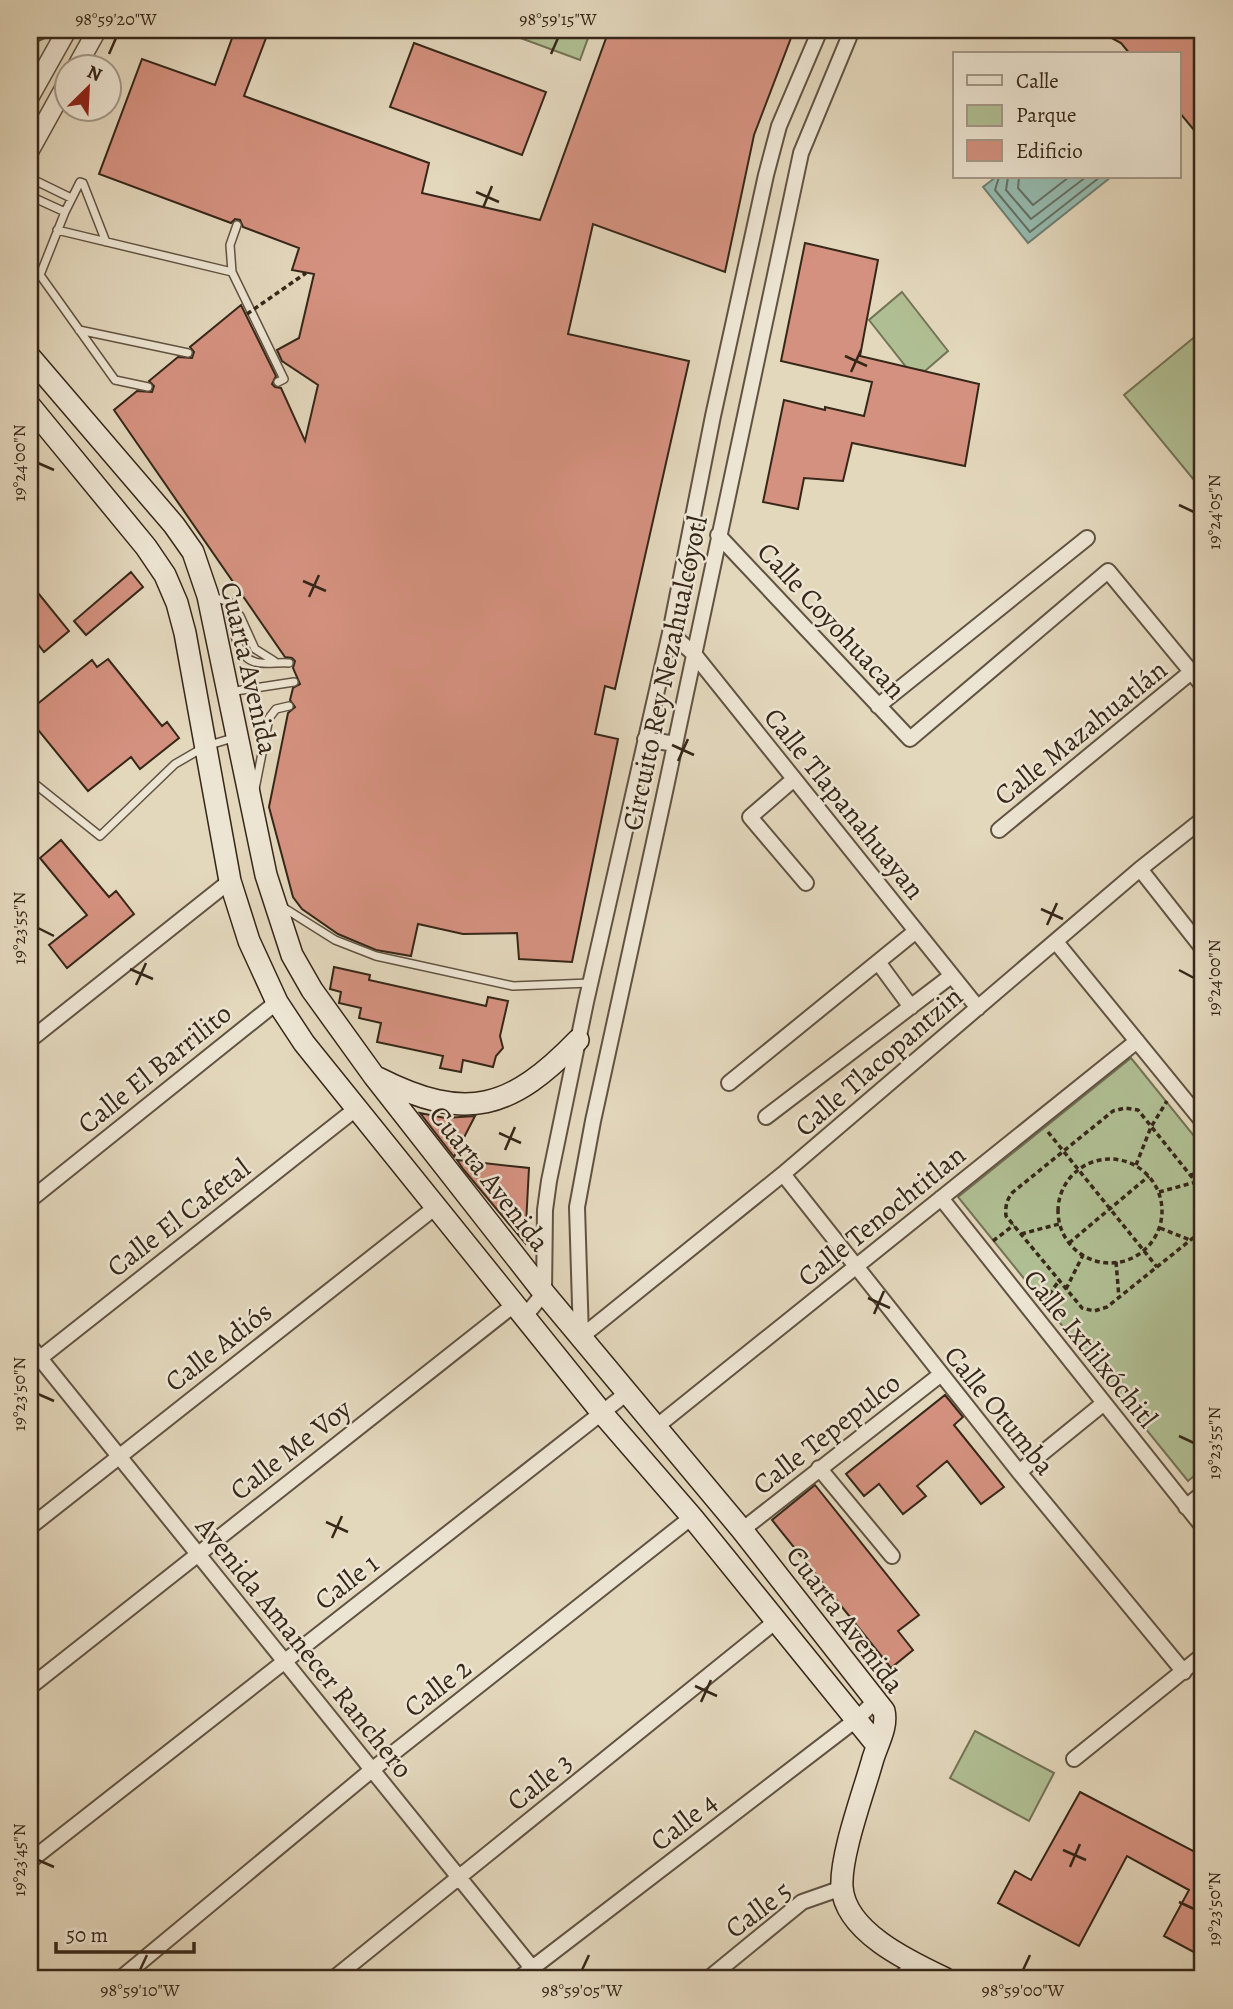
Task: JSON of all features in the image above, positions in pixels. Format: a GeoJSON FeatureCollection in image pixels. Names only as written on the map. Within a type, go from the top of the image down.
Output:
{"type":"FeatureCollection","features":[{"type":"Feature","properties":{"kind":"main road","name":"Cuarta Avenida"},"geometry":{"type":"LineString","coordinates":[[30,357],[174,525],[193,552],[208,596],[266,875],[292,955],[312,990],[374,1076],[544,1293],[742,1530],[876,1700],[884,1711],[886,1720],[876,1744]]}},
{"type":"Feature","properties":{"kind":"main road","name":"Cuarta Avenida"},"geometry":{"type":"LineString","coordinates":[[30,406],[146,547],[165,575],[177,603],[185,633],[230,881],[249,941],[277,1002],[304,1043],[602,1413],[692,1517],[876,1744]]}},
{"type":"Feature","properties":{"kind":"main road"},"geometry":{"type":"LineString","coordinates":[[177,603],[208,596]]}},
{"type":"Feature","properties":{"kind":"main road"},"geometry":{"type":"LineString","coordinates":[[197,696],[228,692]]}},
{"type":"Feature","properties":{"kind":"main road"},"geometry":{"type":"LineString","coordinates":[[374,1076],[424,1098],[446,1103],[488,1102],[524,1088],[578,1040]]}},
{"type":"Feature","properties":{"kind":"main road"},"geometry":{"type":"LineString","coordinates":[[876,1744],[844,1865],[842,1888],[848,1908],[857,1922],[872,1936],[916,1965],[946,1979]]}},
{"type":"Feature","properties":{"kind":"street"},"geometry":{"type":"LineString","coordinates":[[30,36],[43,30]]}},
{"type":"Feature","properties":{"kind":"street"},"geometry":{"type":"LineString","coordinates":[[30,96],[67,30]]}},
{"type":"Feature","properties":{"kind":"street"},"geometry":{"type":"LineString","coordinates":[[85,52],[97,30]]}},
{"type":"Feature","properties":{"kind":"street","name":"Circuito Rey Nezahualcóyotl"},"geometry":{"type":"LineString","coordinates":[[544,1293],[545,1210],[549,1181],[590,983],[670,632],[713,416],[779,126],[820,30]]}},
{"type":"Feature","properties":{"kind":"street","name":"Circuito Rey Nezahualcóyotl"},"geometry":{"type":"LineString","coordinates":[[581,1338],[577,1207],[582,1174],[801,153],[846,32]]}},
{"type":"Feature","properties":{"kind":"street"},"geometry":{"type":"LineString","coordinates":[[30,150],[52,110]]}},
{"type":"Feature","properties":{"kind":"street","name":"Calle Coyohuacan"},"geometry":{"type":"LineString","coordinates":[[718,535],[910,738],[1108,571],[1191,672]]}},
{"type":"Feature","properties":{"kind":"street"},"geometry":{"type":"LineString","coordinates":[[878,706],[1087,538]]}},
{"type":"Feature","properties":{"kind":"street","name":"Calle Tlapanahuayan"},"geometry":{"type":"LineString","coordinates":[[670,632],[694,654],[978,1008]]}},
{"type":"Feature","properties":{"kind":"street"},"geometry":{"type":"LineString","coordinates":[[1191,672],[1203,686]]}},
{"type":"Feature","properties":{"kind":"street","name":"Calle Mazahuatlán"},"geometry":{"type":"LineString","coordinates":[[999,830],[1191,672]]}},
{"type":"Feature","properties":{"kind":"street"},"geometry":{"type":"LineString","coordinates":[[645,739],[676,744]]}},
{"type":"Feature","properties":{"kind":"street"},"geometry":{"type":"LineString","coordinates":[[794,779],[750,817],[806,883]]}},
{"type":"Feature","properties":{"kind":"street","name":"Calle Tlacopantzin"},"geometry":{"type":"LineString","coordinates":[[581,1338],[783,1174],[1140,869],[1203,819]]}},
{"type":"Feature","properties":{"kind":"street"},"geometry":{"type":"LineString","coordinates":[[1140,869],[1203,949]]}},
{"type":"Feature","properties":{"kind":"street"},"geometry":{"type":"LineString","coordinates":[[30,1040],[230,881]]}},
{"type":"Feature","properties":{"kind":"street"},"geometry":{"type":"LineString","coordinates":[[729,1083],[916,931]]}},
{"type":"Feature","properties":{"kind":"street"},"geometry":{"type":"LineString","coordinates":[[1056,942],[1203,1122]]}},
{"type":"Feature","properties":{"kind":"street"},"geometry":{"type":"LineString","coordinates":[[878,962],[911,1007]]}},
{"type":"Feature","properties":{"kind":"street"},"geometry":{"type":"LineString","coordinates":[[766,1117],[951,976]]}},
{"type":"Feature","properties":{"kind":"street","name":"Calle El Barrilito"},"geometry":{"type":"LineString","coordinates":[[30,1200],[277,1002]]}},
{"type":"Feature","properties":{"kind":"street","name":"Calle Tenochtitlan"},"geometry":{"type":"LineString","coordinates":[[656,1427],[1137,1041]]}},
{"type":"Feature","properties":{"kind":"street","name":"Calle El Cafetal"},"geometry":{"type":"LineString","coordinates":[[33,1357],[357,1108]]}},
{"type":"Feature","properties":{"kind":"street","name":"Calle Otumba"},"geometry":{"type":"LineString","coordinates":[[783,1174],[1018,1472],[1184,1672]]}},
{"type":"Feature","properties":{"kind":"street","name":"Calle Ixtlilxóchitl"},"geometry":{"type":"LineString","coordinates":[[941,1198],[1203,1527]]}},
{"type":"Feature","properties":{"kind":"street","name":"Calle Adiós"},"geometry":{"type":"LineString","coordinates":[[30,1527],[437,1206]]}},
{"type":"Feature","properties":{"kind":"street"},"geometry":{"type":"LineString","coordinates":[[520,1310],[544,1293]]}},
{"type":"Feature","properties":{"kind":"street","name":"Calle Me Voy"},"geometry":{"type":"LineString","coordinates":[[30,1687],[197,1553],[520,1310]]}},
{"type":"Feature","properties":{"kind":"street","name":"Avenida Amanecer Ranchero"},"geometry":{"type":"LineString","coordinates":[[33,1357],[197,1553],[536,1974]]}},
{"type":"Feature","properties":{"kind":"street","name":"Calle Tepepulco"},"geometry":{"type":"LineString","coordinates":[[742,1530],[940,1375]]}},
{"type":"Feature","properties":{"kind":"street","name":"Calle 1"},"geometry":{"type":"LineString","coordinates":[[30,1861],[627,1392]]}},
{"type":"Feature","properties":{"kind":"street"},"geometry":{"type":"LineString","coordinates":[[1018,1472],[1104,1403]]}},
{"type":"Feature","properties":{"kind":"street"},"geometry":{"type":"LineString","coordinates":[[819,1468],[892,1556]]}},
{"type":"Feature","properties":{"kind":"street"},"geometry":{"type":"LineString","coordinates":[[1186,1507],[1203,1493]]}},
{"type":"Feature","properties":{"kind":"street","name":"Calle 2"},"geometry":{"type":"LineString","coordinates":[[120,1979],[373,1769],[692,1517]]}},
{"type":"Feature","properties":{"kind":"street","name":"Calle 3"},"geometry":{"type":"LineString","coordinates":[[333,1979],[776,1621]]}},
{"type":"Feature","properties":{"kind":"street"},"geometry":{"type":"LineString","coordinates":[[1074,1759],[1203,1655]]}},
{"type":"Feature","properties":{"kind":"street","name":"Calle 4"},"geometry":{"type":"LineString","coordinates":[[518,1979],[536,1974],[857,1719],[876,1700]]}},
{"type":"Feature","properties":{"kind":"street","name":"Calle 5"},"geometry":{"type":"LineString","coordinates":[[708,1979],[802,1902],[842,1888]]}},
{"type":"Feature","properties":{"kind":"street"},"geometry":{"type":"LineString","coordinates":[[898,1979],[916,1965]]}},
{"type":"Feature","properties":{"kind":"lane"},"geometry":{"type":"LineString","coordinates":[[30,178],[71,198]]}},
{"type":"Feature","properties":{"kind":"lane"},"geometry":{"type":"LineString","coordinates":[[106,242],[83,183],[77,183],[40,275],[115,380],[148,387]]}},
{"type":"Feature","properties":{"kind":"lane"},"geometry":{"type":"LineString","coordinates":[[30,196],[65,212]]}},
{"type":"Feature","properties":{"kind":"lane"},"geometry":{"type":"LineString","coordinates":[[237,225],[230,245],[232,272],[284,379],[278,382]]}},
{"type":"Feature","properties":{"kind":"lane"},"geometry":{"type":"LineString","coordinates":[[57,230],[232,272]]}},
{"type":"Feature","properties":{"kind":"lane"},"geometry":{"type":"LineString","coordinates":[[79,330],[188,353]]}},
{"type":"Feature","properties":{"kind":"lane"},"geometry":{"type":"LineString","coordinates":[[208,596],[229,602],[240,616],[255,649],[274,661]]}},
{"type":"Feature","properties":{"kind":"lane"},"geometry":{"type":"LineString","coordinates":[[229,602],[237,641],[243,655],[256,663],[289,663]]}},
{"type":"Feature","properties":{"kind":"lane"},"geometry":{"type":"LineString","coordinates":[[228,692],[294,682]]}},
{"type":"Feature","properties":{"kind":"lane"},"geometry":{"type":"LineString","coordinates":[[252,807],[269,718],[276,709],[289,706]]}},
{"type":"Feature","properties":{"kind":"lane"},"geometry":{"type":"LineString","coordinates":[[30,780],[100,836],[176,764],[206,746],[237,737]]}},
{"type":"Feature","properties":{"kind":"lane"},"geometry":{"type":"LineString","coordinates":[[274,902],[335,940],[376,956],[513,986],[590,983]]}},
{"type":"Feature","properties":{"kind":"path"},"geometry":{"type":"LineString","coordinates":[[247,314],[306,273]]}},
{"type":"Feature","properties":{"kind":"path"},"geometry":{"type":"LineString","coordinates":[[1136,1165],[1151,1127],[1175,1088]]}},
{"type":"Feature","properties":{"kind":"path"},"geometry":{"type":"LineString","coordinates":[[1203,1191],[1138,1110],[1119,1109],[1112,1111],[1009,1197],[1006,1216],[1082,1308],[1088,1310],[1101,1310],[1203,1230]]}},
{"type":"Feature","properties":{"kind":"path"},"geometry":{"type":"LineString","coordinates":[[1039,1119],[1157,1267]]}},
{"type":"Feature","properties":{"kind":"path"},"geometry":{"type":"LineString","coordinates":[[1101,1159],[1125,1160],[1136,1165],[1149,1176],[1159,1192],[1162,1216],[1154,1239],[1143,1251],[1125,1261],[1100,1262],[1083,1255],[1069,1243],[1059,1224],[1060,1193],[1065,1184],[1078,1170],[1101,1159]]}},
{"type":"Feature","properties":{"kind":"path"},"geometry":{"type":"LineString","coordinates":[[1191,1175],[1203,1171]]}},
{"type":"Feature","properties":{"kind":"path"},"geometry":{"type":"LineString","coordinates":[[1069,1243],[1149,1176]]}},
{"type":"Feature","properties":{"kind":"path"},"geometry":{"type":"LineString","coordinates":[[1159,1192],[1196,1182]]}},
{"type":"Feature","properties":{"kind":"path"},"geometry":{"type":"LineString","coordinates":[[982,1250],[1014,1224]]}},
{"type":"Feature","properties":{"kind":"path"},"geometry":{"type":"LineString","coordinates":[[1021,1234],[1059,1224]]}},
{"type":"Feature","properties":{"kind":"path"},"geometry":{"type":"LineString","coordinates":[[1160,1228],[1190,1240]]}},
{"type":"Feature","properties":{"kind":"path"},"geometry":{"type":"LineString","coordinates":[[1066,1289],[1083,1255]]}},
{"type":"Feature","properties":{"kind":"path"},"geometry":{"type":"LineString","coordinates":[[1116,1262],[1119,1297]]}},
{"type":"Feature","properties":{"kind":"path"},"geometry":{"type":"LineString","coordinates":[[1034,1315],[1059,1281]]}},
{"type":"Feature","properties":{"kind":"green space"},"geometry":{"type":"Polygon","coordinates":[[[499,30],[591,30],[580,60],[499,30]]]}},
{"type":"Feature","properties":{"kind":"green space"},"geometry":{"type":"Polygon","coordinates":[[[902,292],[948,351],[925,371],[907,368],[869,320],[902,292]]]}},
{"type":"Feature","properties":{"kind":"green space"},"geometry":{"type":"Polygon","coordinates":[[[1203,330],[1203,491],[1124,395],[1203,330]]]}},
{"type":"Feature","properties":{"kind":"green space"},"geometry":{"type":"Polygon","coordinates":[[[1131,1058],[1203,1147],[1203,1468],[1188,1481],[958,1197],[1131,1058]]]}},
{"type":"Feature","properties":{"kind":"green space"},"geometry":{"type":"Polygon","coordinates":[[[975,1731],[1054,1773],[1029,1821],[950,1778],[975,1731]]]}},
{"type":"Feature","properties":{"kind":"water"},"geometry":{"type":"Polygon","coordinates":[[[995,178],[1110,178],[1028,243],[983,187],[995,178]]]}},
{"type":"Feature","properties":{"kind":"building"},"geometry":{"type":"Polygon","coordinates":[[[235,30],[269,30],[244,96],[429,163],[422,193],[540,220],[609,30],[794,30],[754,135],[725,272],[593,224],[568,334],[689,361],[615,689],[605,686],[595,734],[618,739],[572,962],[519,959],[517,933],[463,934],[418,924],[411,956],[376,950],[338,934],[302,909],[293,897],[269,807],[288,713],[295,707],[290,700],[293,688],[300,684],[293,668],[295,661],[285,657],[114,410],[137,391],[152,392],[154,386],[149,381],[178,357],[192,358],[194,352],[190,347],[241,305],[276,376],[272,384],[281,388],[305,441],[318,385],[282,361],[277,350],[299,338],[314,274],[292,270],[299,248],[243,227],[240,220],[235,219],[231,223],[99,174],[118,122],[122,122],[122,112],[142,59],[215,85],[235,30]]]}},
{"type":"Feature","properties":{"kind":"building"},"geometry":{"type":"Polygon","coordinates":[[[1097,30],[1198,30],[1203,36],[1203,141],[1180,113],[1180,52],[1128,52],[1121,43],[1097,30]]]}},
{"type":"Feature","properties":{"kind":"building"},"geometry":{"type":"Polygon","coordinates":[[[414,43],[546,92],[522,155],[390,107],[414,43]]]}},
{"type":"Feature","properties":{"kind":"building"},"geometry":{"type":"Polygon","coordinates":[[[805,243],[878,260],[860,356],[979,384],[965,466],[852,443],[843,481],[804,478],[798,509],[763,502],[784,400],[864,416],[872,382],[781,361],[805,243]]]}},
{"type":"Feature","properties":{"kind":"building"},"geometry":{"type":"Polygon","coordinates":[[[131,572],[143,587],[86,635],[74,621],[131,572]]]}},
{"type":"Feature","properties":{"kind":"building"},"geometry":{"type":"Polygon","coordinates":[[[30,583],[69,631],[44,652],[30,634],[30,583]]]}},
{"type":"Feature","properties":{"kind":"building"},"geometry":{"type":"Polygon","coordinates":[[[108,659],[162,726],[167,722],[179,738],[140,769],[131,757],[88,791],[30,720],[30,710],[92,660],[97,667],[108,659]]]}},
{"type":"Feature","properties":{"kind":"building"},"geometry":{"type":"Polygon","coordinates":[[[61,840],[109,897],[116,891],[134,914],[67,968],[49,945],[87,915],[40,858],[61,840]]]}},
{"type":"Feature","properties":{"kind":"building"},"geometry":{"type":"Polygon","coordinates":[[[334,967],[370,975],[369,980],[486,1006],[488,997],[508,1001],[500,1036],[503,1048],[496,1056],[493,1067],[463,1060],[461,1072],[440,1068],[443,1056],[377,1042],[381,1023],[359,1018],[361,1008],[339,1003],[341,992],[330,989],[334,967]]]}},
{"type":"Feature","properties":{"kind":"building"},"geometry":{"type":"Polygon","coordinates":[[[420,1113],[445,1118],[475,1116],[454,1157],[420,1113]]]}},
{"type":"Feature","properties":{"kind":"building"},"geometry":{"type":"Polygon","coordinates":[[[457,1160],[529,1168],[525,1243],[463,1169],[457,1160]]]}},
{"type":"Feature","properties":{"kind":"building"},"geometry":{"type":"Polygon","coordinates":[[[945,1395],[963,1417],[954,1425],[1004,1487],[981,1504],[947,1461],[917,1486],[926,1496],[903,1514],[879,1484],[864,1496],[846,1474],[945,1395]]]}},
{"type":"Feature","properties":{"kind":"building"},"geometry":{"type":"Polygon","coordinates":[[[815,1485],[919,1615],[898,1631],[913,1650],[891,1668],[772,1520],[815,1485]]]}},
{"type":"Feature","properties":{"kind":"building"},"geometry":{"type":"Polygon","coordinates":[[[1080,1792],[1203,1856],[1203,1957],[1164,1936],[1189,1890],[1127,1856],[1079,1946],[998,1903],[1015,1871],[1031,1880],[1080,1792]]]}}]}
